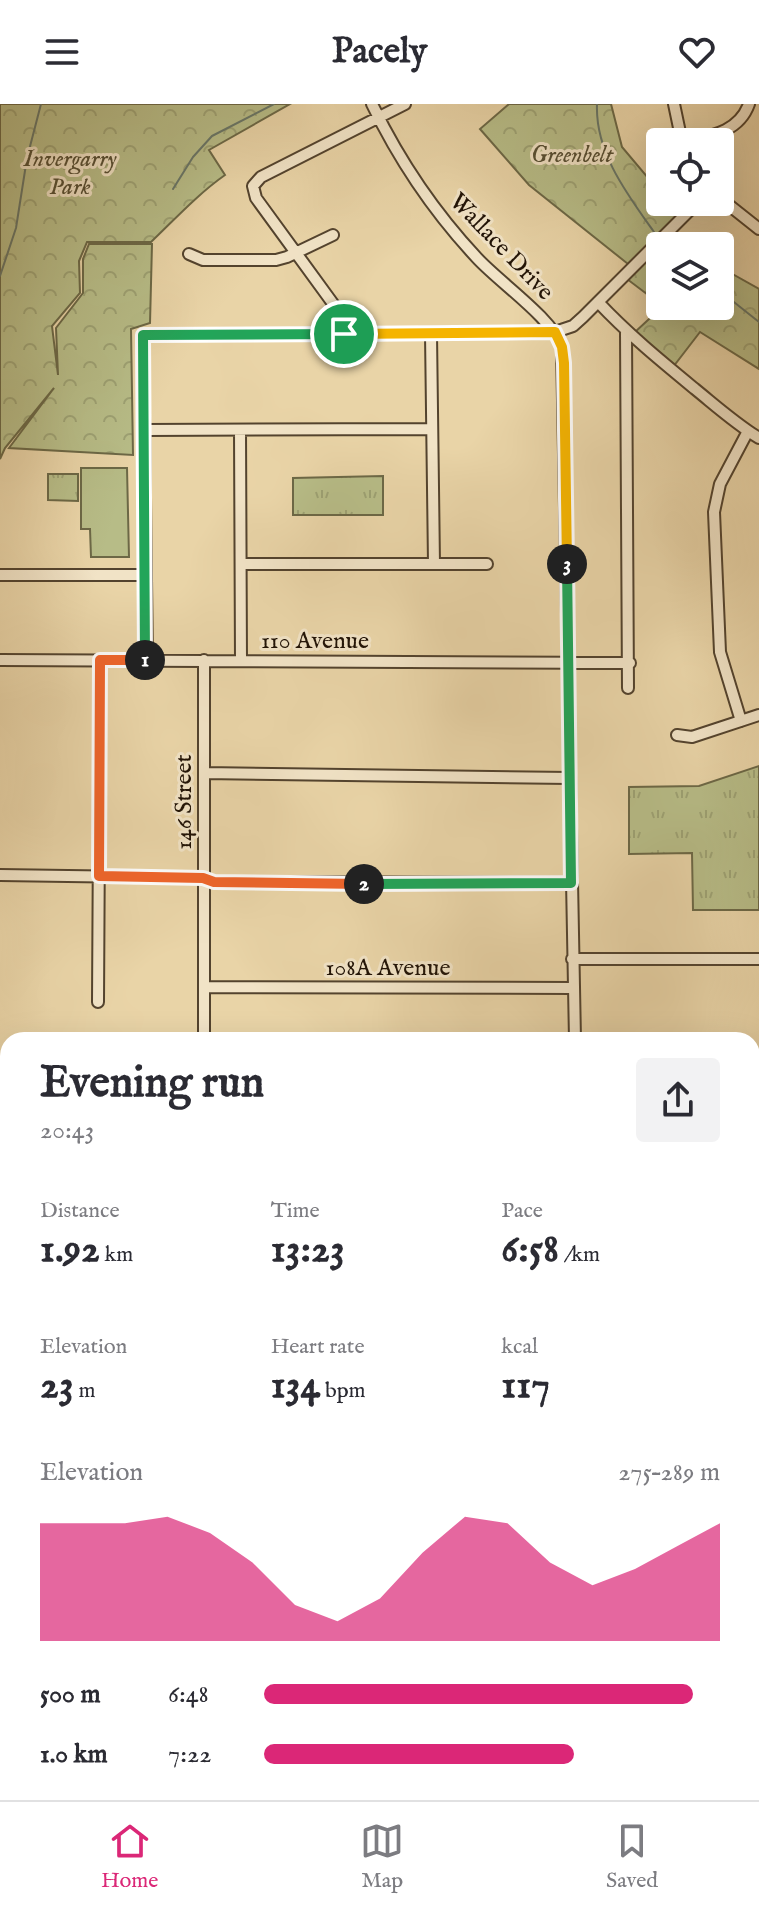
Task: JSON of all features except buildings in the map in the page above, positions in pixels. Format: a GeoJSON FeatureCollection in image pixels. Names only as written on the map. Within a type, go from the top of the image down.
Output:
{"type":"FeatureCollection","features":[{"type":"Feature","properties":{"kind":"street","name":"Wallace Drive"},"geometry":{"type":"LineString","coordinates":[[372,104],[414,178],[460,239],[555,332]]}},
{"type":"Feature","properties":{"kind":"street"},"geometry":{"type":"LineString","coordinates":[[344,334],[342,316],[253,191],[254,184],[261,177],[405,104]]}},
{"type":"Feature","properties":{"kind":"street"},"geometry":{"type":"LineString","coordinates":[[674,104],[680,128]]}},
{"type":"Feature","properties":{"kind":"street"},"geometry":{"type":"LineString","coordinates":[[731,128],[746,114],[749,104]]}},
{"type":"Feature","properties":{"kind":"street"},"geometry":{"type":"LineString","coordinates":[[734,209],[759,229]]}},
{"type":"Feature","properties":{"kind":"street"},"geometry":{"type":"LineString","coordinates":[[147,660],[143,335],[555,332],[573,326],[684,216]]}},
{"type":"Feature","properties":{"kind":"street"},"geometry":{"type":"LineString","coordinates":[[189,254],[203,260],[276,260],[333,235]]}},
{"type":"Feature","properties":{"kind":"street"},"geometry":{"type":"LineString","coordinates":[[598,302],[626,332],[759,438]]}},
{"type":"Feature","properties":{"kind":"street"},"geometry":{"type":"LineString","coordinates":[[555,332],[562,347],[564,363],[575,1032]]}},
{"type":"Feature","properties":{"kind":"street"},"geometry":{"type":"LineString","coordinates":[[626,332],[628,688]]}},
{"type":"Feature","properties":{"kind":"street"},"geometry":{"type":"LineString","coordinates":[[431,334],[434,564]]}},
{"type":"Feature","properties":{"kind":"street"},"geometry":{"type":"LineString","coordinates":[[145,430],[431,429]]}},
{"type":"Feature","properties":{"kind":"street"},"geometry":{"type":"LineString","coordinates":[[240,430],[241,660]]}},
{"type":"Feature","properties":{"kind":"street"},"geometry":{"type":"LineString","coordinates":[[741,721],[720,652],[714,512],[720,484],[748,431]]}},
{"type":"Feature","properties":{"kind":"street"},"geometry":{"type":"LineString","coordinates":[[241,564],[487,564]]}},
{"type":"Feature","properties":{"kind":"street"},"geometry":{"type":"LineString","coordinates":[[0,575],[145,575]]}},
{"type":"Feature","properties":{"kind":"street","name":"110 Avenue"},"geometry":{"type":"LineString","coordinates":[[0,660],[630,663]]}},
{"type":"Feature","properties":{"kind":"street"},"geometry":{"type":"LineString","coordinates":[[98,1002],[100,660]]}},
{"type":"Feature","properties":{"kind":"street","name":"146 Street"},"geometry":{"type":"LineString","coordinates":[[204,660],[204,1032]]}},
{"type":"Feature","properties":{"kind":"street"},"geometry":{"type":"LineString","coordinates":[[677,735],[692,737],[759,715]]}},
{"type":"Feature","properties":{"kind":"street"},"geometry":{"type":"LineString","coordinates":[[204,773],[570,778]]}},
{"type":"Feature","properties":{"kind":"street"},"geometry":{"type":"LineString","coordinates":[[0,875],[203,878],[214,882],[571,883]]}},
{"type":"Feature","properties":{"kind":"street"},"geometry":{"type":"LineString","coordinates":[[572,959],[759,959]]}},
{"type":"Feature","properties":{"kind":"street","name":"108A Avenue"},"geometry":{"type":"LineString","coordinates":[[204,987],[573,988]]}},
{"type":"Feature","properties":{"kind":"green space","name":"Invergarry Park"},"geometry":{"type":"Polygon","coordinates":[[[0,104],[290,104],[209,150],[225,175],[196,198],[151,242],[87,242],[79,261],[80,293],[52,326],[58,375],[56,328],[83,293],[83,259],[89,244],[152,244],[150,323],[131,329],[133,455],[9,448],[54,388],[5,448],[0,459],[0,104]]]}},
{"type":"Feature","properties":{"kind":"green space","name":"Greenbelt"},"geometry":{"type":"Polygon","coordinates":[[[509,104],[611,104],[622,147],[646,175],[646,216],[677,216],[661,232],[646,232],[646,246],[628,264],[529,185],[480,129],[509,104]]]}},
{"type":"Feature","properties":{"kind":"green space"},"geometry":{"type":"Polygon","coordinates":[[[646,260],[646,293],[627,279],[646,260]]]}},
{"type":"Feature","properties":{"kind":"green space"},"geometry":{"type":"Polygon","coordinates":[[[734,275],[759,289],[759,369],[700,332],[673,367],[634,333],[648,320],[734,320],[734,275]]]}},
{"type":"Feature","properties":{"kind":"green space"},"geometry":{"type":"Polygon","coordinates":[[[81,468],[127,468],[129,557],[91,557],[90,529],[81,529],[81,468]]]}},
{"type":"Feature","properties":{"kind":"green space"},"geometry":{"type":"Polygon","coordinates":[[[48,474],[78,474],[78,501],[48,500],[48,474]]]}},
{"type":"Feature","properties":{"kind":"green space"},"geometry":{"type":"Polygon","coordinates":[[[383,476],[383,515],[293,515],[293,478],[383,476]]]}},
{"type":"Feature","properties":{"kind":"green space"},"geometry":{"type":"Polygon","coordinates":[[[759,766],[759,910],[693,910],[692,853],[629,854],[629,787],[699,786],[759,766]]]}},
{"type":"Feature","properties":{"kind":"waterway"},"geometry":{"type":"LineString","coordinates":[[0,276],[16,228],[27,158],[41,104]]}},
{"type":"Feature","properties":{"kind":"waterway"},"geometry":{"type":"LineString","coordinates":[[173,189],[193,157],[212,136],[274,104]]}},
{"type":"Feature","properties":{"kind":"waterway"},"geometry":{"type":"LineString","coordinates":[[597,104],[601,139],[607,156],[654,232]]}},
{"type":"Feature","properties":{"kind":"waterway"},"geometry":{"type":"LineString","coordinates":[[734,302],[759,322]]}},
{"type":"Feature","properties":{"kind":"route"},"geometry":{"type":"LineString","coordinates":[[555,332],[559,339],[564,363],[571,883],[214,882],[203,878],[99,876],[100,660],[147,660],[143,335],[344,334],[555,332]]}}]}
